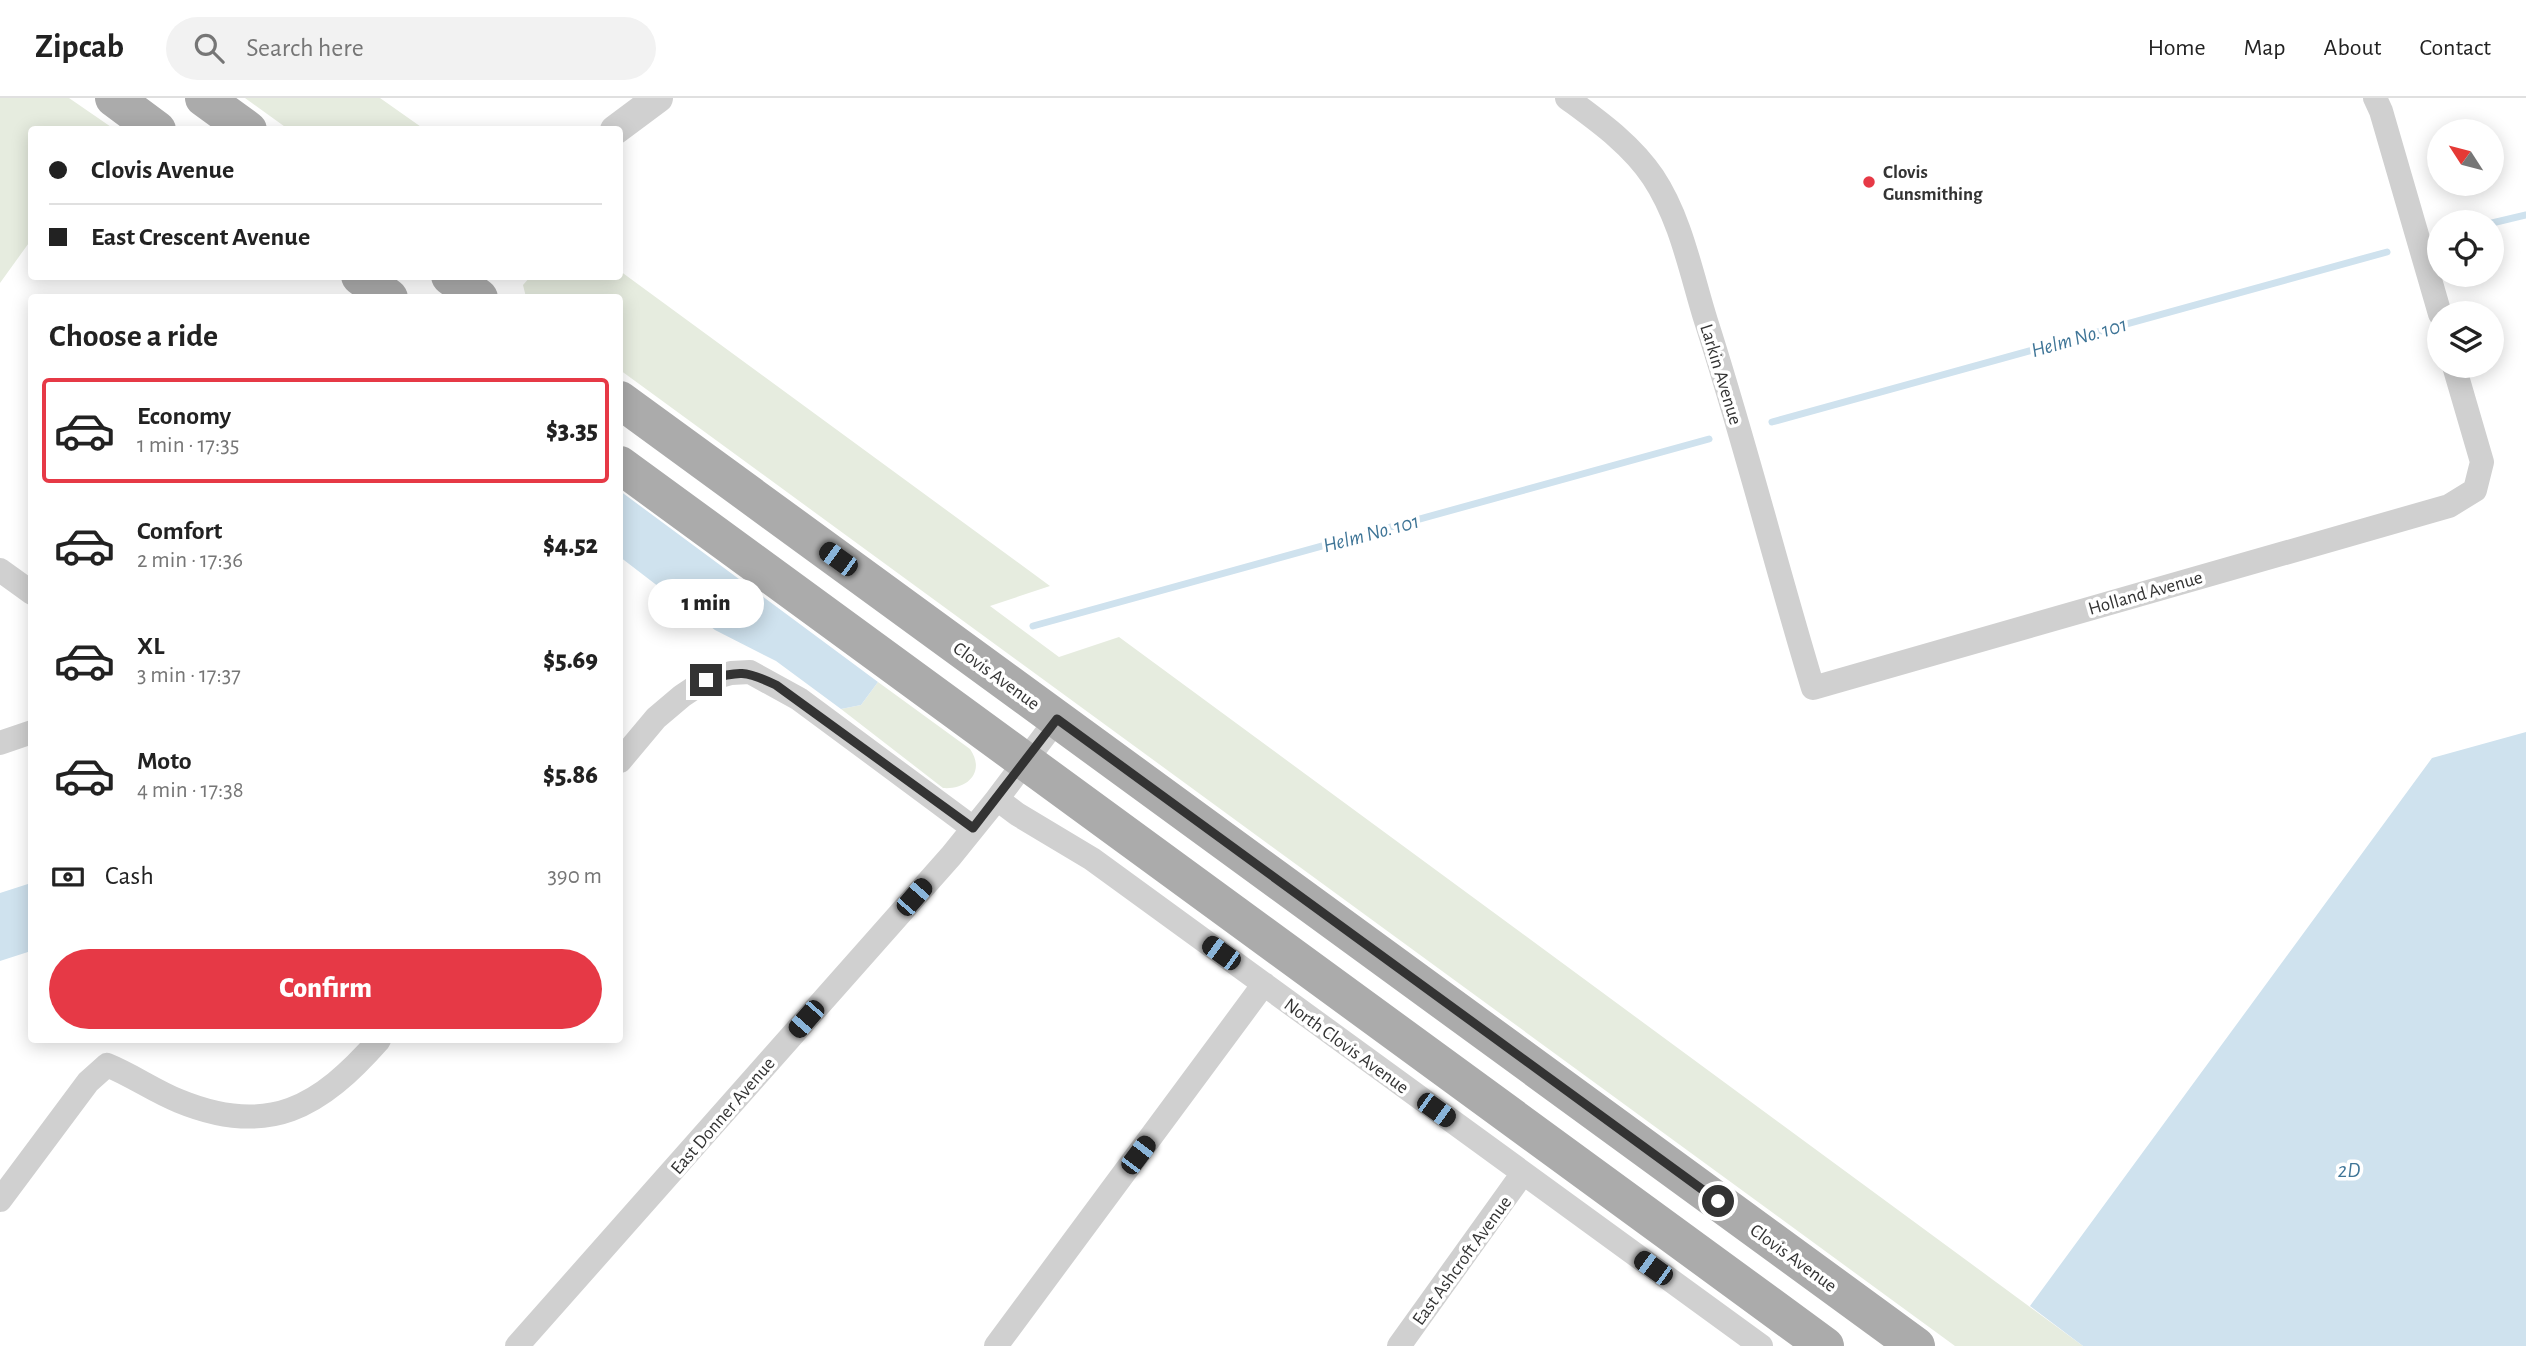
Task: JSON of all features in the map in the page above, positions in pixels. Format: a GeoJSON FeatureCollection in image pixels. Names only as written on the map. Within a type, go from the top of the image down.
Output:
{"type":"FeatureCollection","features":[{"type":"Feature","properties":{"kind":"main road"},"geometry":{"type":"LineString","coordinates":[[114,98],[152,126]]}},
{"type":"Feature","properties":{"kind":"main road"},"geometry":{"type":"LineString","coordinates":[[204,98],[242,126]]}},
{"type":"Feature","properties":{"kind":"main road"},"geometry":{"type":"LineString","coordinates":[[365,280],[384,294]]}},
{"type":"Feature","properties":{"kind":"main road","name":"Clovis Avenue"},"geometry":{"type":"LineString","coordinates":[[623,402],[1916,1346]]}},
{"type":"Feature","properties":{"kind":"main road"},"geometry":{"type":"LineString","coordinates":[[623,467],[1825,1346]]}},
{"type":"Feature","properties":{"kind":"street"},"geometry":{"type":"LineString","coordinates":[[620,126],[658,98]]}},
{"type":"Feature","properties":{"kind":"street","name":"Larkin Avenue"},"geometry":{"type":"LineString","coordinates":[[1567,98],[1614,133],[1634,155],[1651,175],[1673,215],[1723,374],[1813,688]]}},
{"type":"Feature","properties":{"kind":"street"},"geometry":{"type":"LineString","coordinates":[[2375,98],[2436,301]]}},
{"type":"Feature","properties":{"kind":"street","name":"Holland Avenue"},"geometry":{"type":"LineString","coordinates":[[1813,688],[2449,506],[2475,490],[2482,462],[2458,378]]}},
{"type":"Feature","properties":{"kind":"street"},"geometry":{"type":"LineString","coordinates":[[0,570],[28,590]]}},
{"type":"Feature","properties":{"kind":"street"},"geometry":{"type":"LineString","coordinates":[[623,757],[656,718],[706,680],[731,673],[750,672],[799,699],[973,828]]}},
{"type":"Feature","properties":{"kind":"street","name":"East Donner Avenue"},"geometry":{"type":"LineString","coordinates":[[517,1346],[973,828],[1057,719]]}},
{"type":"Feature","properties":{"kind":"street"},"geometry":{"type":"LineString","coordinates":[[0,743],[28,733]]}},
{"type":"Feature","properties":{"kind":"street","name":"North Clovis Avenue"},"geometry":{"type":"LineString","coordinates":[[997,799],[1092,859],[1761,1346]]}},
{"type":"Feature","properties":{"kind":"street"},"geometry":{"type":"LineString","coordinates":[[996,1346],[1264,984]]}},
{"type":"Feature","properties":{"kind":"street"},"geometry":{"type":"LineString","coordinates":[[0,1200],[88,1082],[107,1065],[177,1100],[218,1114],[258,1117],[293,1109],[323,1094],[352,1070],[376,1043]]}},
{"type":"Feature","properties":{"kind":"street","name":"East Ashcroft Avenue"},"geometry":{"type":"LineString","coordinates":[[1398,1346],[1522,1174]]}},
{"type":"Feature","properties":{"kind":"shaded area"},"geometry":{"type":"Polygon","coordinates":[[[0,98],[69,98],[110,126],[28,126],[28,244],[0,283],[0,98]]]}},
{"type":"Feature","properties":{"kind":"shaded area"},"geometry":{"type":"Polygon","coordinates":[[[245,98],[380,98],[420,126],[284,126],[245,98]]]}},
{"type":"Feature","properties":{"kind":"shaded area"},"geometry":{"type":"Polygon","coordinates":[[[623,273],[1050,586],[990,606],[1059,657],[1119,637],[2083,1346],[1955,1346],[623,372],[623,294],[525,294],[523,285],[527,280],[623,280],[623,273]]]}},
{"type":"Feature","properties":{"kind":"shaded area"},"geometry":{"type":"Polygon","coordinates":[[[878,682],[970,749],[976,765],[972,778],[960,786],[943,788],[841,709],[861,705],[878,682]]]}},
{"type":"Feature","properties":{"kind":"water"},"geometry":{"type":"Polygon","coordinates":[[[623,493],[878,682],[861,705],[841,709],[776,661],[715,630],[623,559],[623,493]]]}},
{"type":"Feature","properties":{"kind":"water","name":"2D"},"geometry":{"type":"Polygon","coordinates":[[[2526,732],[2526,1346],[2083,1346],[2030,1306],[2432,758],[2526,732]]]}},
{"type":"Feature","properties":{"kind":"water"},"geometry":{"type":"Polygon","coordinates":[[[28,884],[28,952],[0,961],[0,893],[28,884]]]}},
{"type":"Feature","properties":{"kind":"waterway","name":"Helm No. 101"},"geometry":{"type":"LineString","coordinates":[[2504,220],[2526,215]]}},
{"type":"Feature","properties":{"kind":"waterway","name":"Helm No. 101"},"geometry":{"type":"LineString","coordinates":[[1772,422],[2387,252]]}},
{"type":"Feature","properties":{"kind":"waterway","name":"Helm No. 101"},"geometry":{"type":"LineString","coordinates":[[1033,626],[1709,439]]}},
{"type":"Feature","properties":{"kind":"place","name":"Clovis Gunsmithing"},"geometry":{"type":"Point","coordinates":[1869,182]}},
{"type":"Feature","properties":{"kind":"route"},"geometry":{"type":"LineString","coordinates":[[706,680],[731,673],[750,672],[776,685],[799,699],[973,828],[1057,719],[1718,1201]]}}]}
